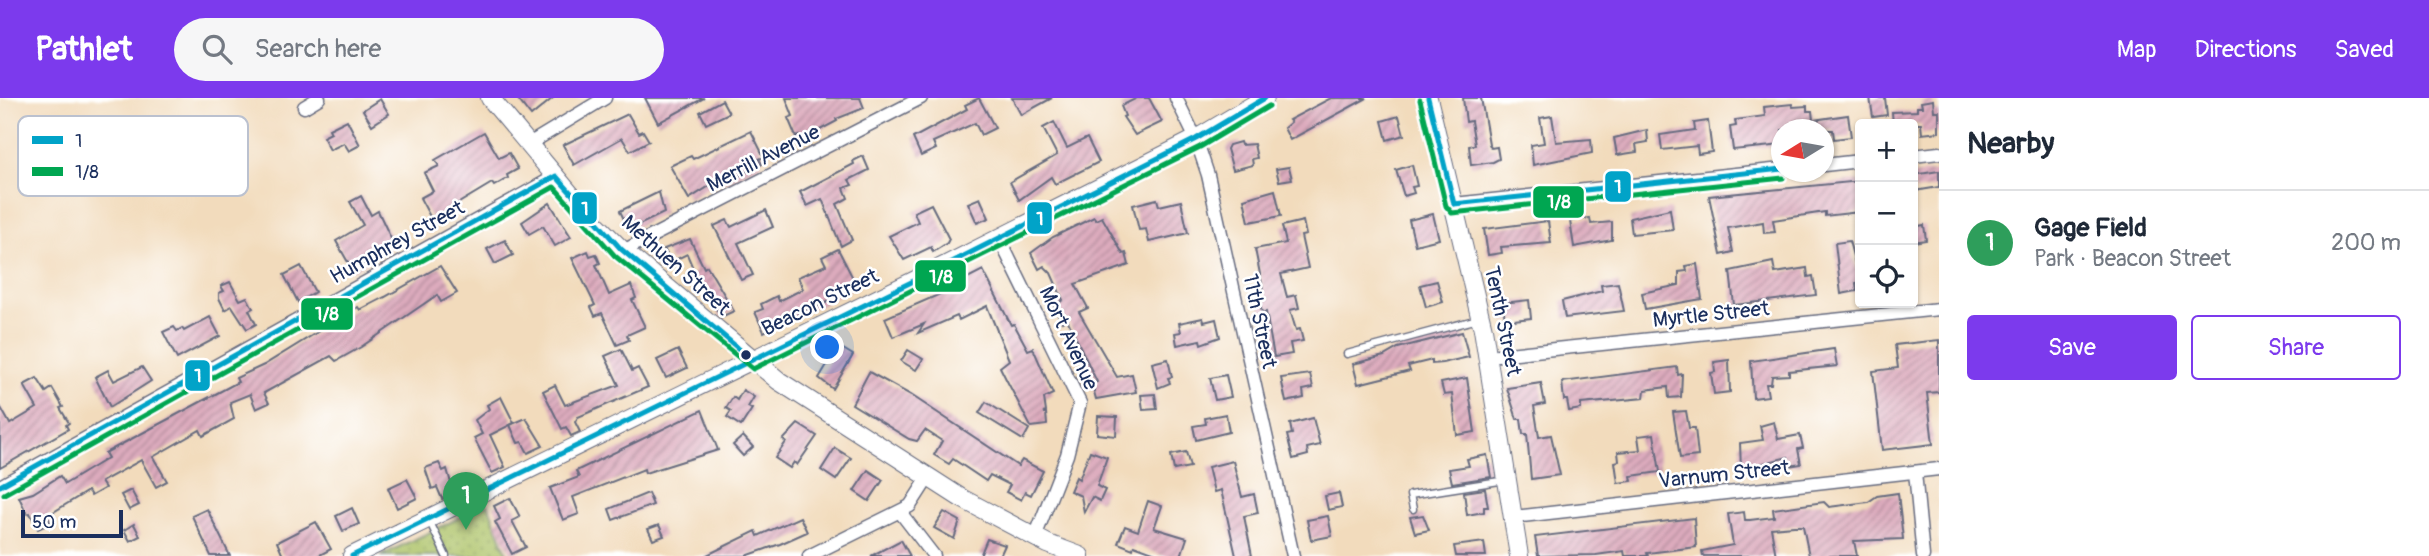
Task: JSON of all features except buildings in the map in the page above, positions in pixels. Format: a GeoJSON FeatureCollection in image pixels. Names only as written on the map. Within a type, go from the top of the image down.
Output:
{"type":"FeatureCollection","features":[{"type":"Feature","properties":{"kind":"street"},"geometry":{"type":"LineString","coordinates":[[304,107],[319,98]]}},
{"type":"Feature","properties":{"kind":"street","name":"Methuen Street"},"geometry":{"type":"LineString","coordinates":[[490,98],[591,219],[623,251],[779,381],[928,478],[1035,537],[1080,556]]}},
{"type":"Feature","properties":{"kind":"street"},"geometry":{"type":"LineString","coordinates":[[529,144],[605,98]]}},
{"type":"Feature","properties":{"kind":"street","name":"Merrill Avenue"},"geometry":{"type":"LineString","coordinates":[[623,251],[921,98]]}},
{"type":"Feature","properties":{"kind":"street","name":"11th Street"},"geometry":{"type":"LineString","coordinates":[[1176,98],[1196,139],[1208,175],[1293,556]]}},
{"type":"Feature","properties":{"kind":"street","name":"Beacon Street"},"geometry":{"type":"LineString","coordinates":[[352,556],[999,238],[1196,139],[1265,98]]}},
{"type":"Feature","properties":{"kind":"street","name":"Tenth Street"},"geometry":{"type":"LineString","coordinates":[[1428,98],[1488,356],[1519,556]]}},
{"type":"Feature","properties":{"kind":"street"},"geometry":{"type":"LineString","coordinates":[[1918,155],[1939,153]]}},
{"type":"Feature","properties":{"kind":"street"},"geometry":{"type":"LineString","coordinates":[[1834,164],[1855,162]]}},
{"type":"Feature","properties":{"kind":"street"},"geometry":{"type":"LineString","coordinates":[[1454,204],[1771,170]]}},
{"type":"Feature","properties":{"kind":"street","name":"Humphrey Street"},"geometry":{"type":"LineString","coordinates":[[0,486],[556,176]]}},
{"type":"Feature","properties":{"kind":"street","name":"Mort Avenue"},"geometry":{"type":"LineString","coordinates":[[999,238],[1080,403],[1067,455],[1035,537]]}},
{"type":"Feature","properties":{"kind":"street","name":"Myrtle Street"},"geometry":{"type":"LineString","coordinates":[[1488,356],[1939,309]]}},
{"type":"Feature","properties":{"kind":"street","name":"Varnum Street"},"geometry":{"type":"LineString","coordinates":[[1514,517],[1939,469]]}},
{"type":"Feature","properties":{"kind":"street"},"geometry":{"type":"LineString","coordinates":[[1915,471],[1923,556]]}},
{"type":"Feature","properties":{"kind":"street"},"geometry":{"type":"LineString","coordinates":[[809,556],[900,512],[915,501],[928,478]]}},
{"type":"Feature","properties":{"kind":"street"},"geometry":{"type":"LineString","coordinates":[[900,512],[934,556]]}},
{"type":"Feature","properties":{"kind":"lane"},"geometry":{"type":"LineString","coordinates":[[1347,354],[1480,319]]}},
{"type":"Feature","properties":{"kind":"lane"},"geometry":{"type":"LineString","coordinates":[[1413,509],[1410,495],[1508,480]]}},
{"type":"Feature","properties":{"kind":"lane"},"geometry":{"type":"LineString","coordinates":[[428,518],[446,556]]}},
{"type":"Feature","properties":{"kind":"green space"},"geometry":{"type":"Polygon","coordinates":[[[488,504],[508,556],[380,556],[488,504]]]}},
{"type":"Feature","properties":{"kind":"transit line","name":"1"},"geometry":{"type":"LineString","coordinates":[[352,556],[936,270],[1196,139],[1265,98]]}},
{"type":"Feature","properties":{"kind":"transit line","name":"1"},"geometry":{"type":"LineString","coordinates":[[1428,98],[1454,204]]}},
{"type":"Feature","properties":{"kind":"transit line","name":"1/8"},"geometry":{"type":"LineString","coordinates":[[1420,100],[1446,206],[1452,213],[1771,179]]}},
{"type":"Feature","properties":{"kind":"transit line","name":"1/8"},"geometry":{"type":"LineString","coordinates":[[4,494],[554,187],[615,256],[753,369],[1200,147],[1269,106]]}},
{"type":"Feature","properties":{"kind":"transit line","name":"1"},"geometry":{"type":"LineString","coordinates":[[1454,204],[1771,170]]}},
{"type":"Feature","properties":{"kind":"transit line","name":"1"},"geometry":{"type":"LineString","coordinates":[[0,486],[556,176],[621,249],[752,360]]}},
{"type":"Feature","properties":{"kind":"place","name":"Gage Field"},"geometry":{"type":"Point","coordinates":[466,530]}}]}
